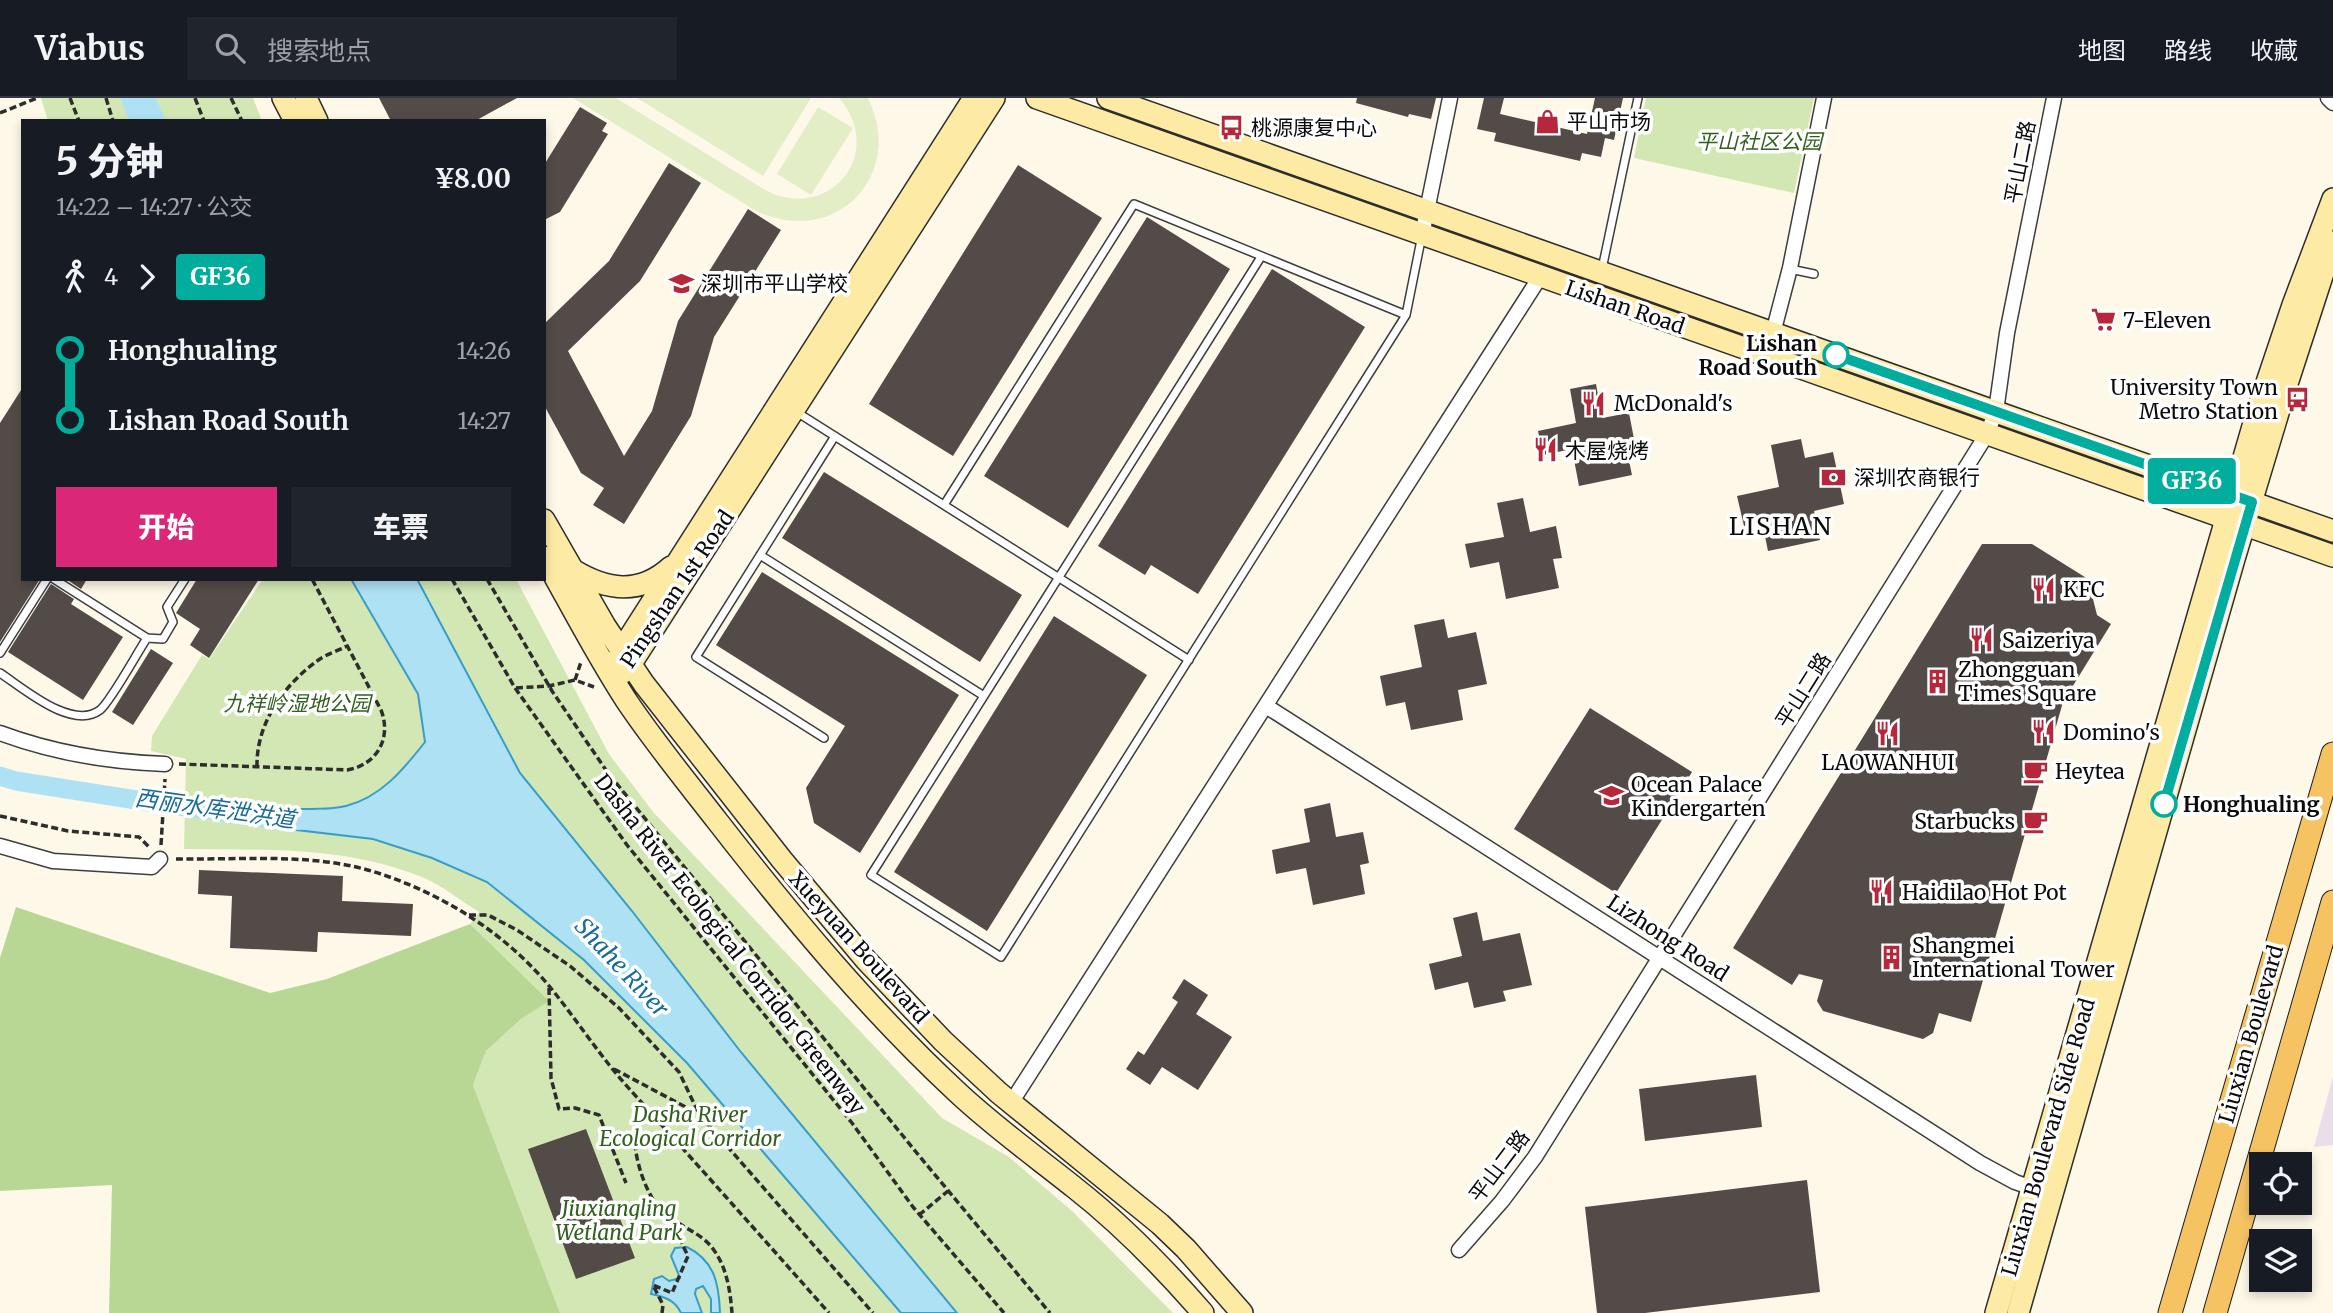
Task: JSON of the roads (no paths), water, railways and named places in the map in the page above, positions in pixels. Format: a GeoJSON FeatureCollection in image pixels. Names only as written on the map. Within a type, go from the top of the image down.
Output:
{"type":"FeatureCollection","features":[{"type":"Feature","properties":{"kind":"main road","name":"Liuxian Boulevard"},"geometry":{"type":"LineString","coordinates":[[2170,1313],[2333,754]]}},
{"type":"Feature","properties":{"kind":"main road","name":"Liuxian Boulevard"},"geometry":{"type":"LineString","coordinates":[[2215,1313],[2333,902]]}},
{"type":"Feature","properties":{"kind":"street"},"geometry":{"type":"LineString","coordinates":[[283,98],[294,119]]}},
{"type":"Feature","properties":{"kind":"street"},"geometry":{"type":"LineString","coordinates":[[306,98],[316,119]]}},
{"type":"Feature","properties":{"kind":"street","name":"Pingshan 1st Road"},"geometry":{"type":"LineString","coordinates":[[621,664],[680,558],[787,406],[974,98]]}},
{"type":"Feature","properties":{"kind":"street","name":"Pingshan 1st Road"},"geometry":{"type":"LineString","coordinates":[[621,664],[787,406],[994,98]]}},
{"type":"Feature","properties":{"kind":"street","name":"Lishan Road"},"geometry":{"type":"LineString","coordinates":[[1037,98],[2333,556]]}},
{"type":"Feature","properties":{"kind":"street","name":"Lishan Road"},"geometry":{"type":"LineString","coordinates":[[1108,98],[2333,531]]}},
{"type":"Feature","properties":{"kind":"street"},"geometry":{"type":"LineString","coordinates":[[1422,235],[1450,98]]}},
{"type":"Feature","properties":{"kind":"street"},"geometry":{"type":"LineString","coordinates":[[1773,333],[1790,268],[1824,98]]}},
{"type":"Feature","properties":{"kind":"street","name":"平山二路"},"geometry":{"type":"LineString","coordinates":[[1460,1250],[1535,1157],[1987,434],[1996,411],[2007,333],[2054,98]]}},
{"type":"Feature","properties":{"kind":"street"},"geometry":{"type":"LineString","coordinates":[[2328,98],[2333,103]]}},
{"type":"Feature","properties":{"kind":"street","name":"Liuxian Boulevard Side Road"},"geometry":{"type":"LineString","coordinates":[[2018,1313],[2043,1192],[2242,498],[2293,305],[2333,199]]}},
{"type":"Feature","properties":{"kind":"street","name":"Liuxian Boulevard Side Road"},"geometry":{"type":"LineString","coordinates":[[2242,498],[2333,242]]}},
{"type":"Feature","properties":{"kind":"street"},"geometry":{"type":"LineString","coordinates":[[1011,1104],[1539,277]]}},
{"type":"Feature","properties":{"kind":"street","name":"Xueyuan Boulevard"},"geometry":{"type":"LineString","coordinates":[[546,523],[621,664],[644,726],[742,852],[859,993],[981,1115],[1076,1189],[1132,1237],[1203,1313]]}},
{"type":"Feature","properties":{"kind":"street"},"geometry":{"type":"LineString","coordinates":[[573,570],[597,584],[625,587],[655,579],[680,558]]}},
{"type":"Feature","properties":{"kind":"street","name":"Xueyuan Boulevard"},"geometry":{"type":"LineString","coordinates":[[546,560],[621,664],[866,960],[943,1041],[1011,1104],[1160,1224],[1210,1275],[1242,1313]]}},
{"type":"Feature","properties":{"kind":"street","name":"Lizhong Road"},"geometry":{"type":"LineString","coordinates":[[1266,706],[1989,1168],[2043,1192]]}},
{"type":"Feature","properties":{"kind":"street"},"geometry":{"type":"LineString","coordinates":[[0,733],[51,750],[165,767]]}},
{"type":"Feature","properties":{"kind":"street"},"geometry":{"type":"LineString","coordinates":[[0,846],[53,861],[152,867],[160,859]]}},
{"type":"Feature","properties":{"kind":"street","name":"Liuxian Boulevard Side Road"},"geometry":{"type":"LineString","coordinates":[[1996,1313],[2043,1192]]}},
{"type":"Feature","properties":{"kind":"lane"},"geometry":{"type":"LineString","coordinates":[[1601,272],[1638,98]]}},
{"type":"Feature","properties":{"kind":"lane"},"geometry":{"type":"LineString","coordinates":[[944,505],[1134,204],[1406,315]]}},
{"type":"Feature","properties":{"kind":"lane"},"geometry":{"type":"LineString","coordinates":[[1261,257],[871,875],[1001,957],[1406,315],[1422,235]]}},
{"type":"Feature","properties":{"kind":"lane"},"geometry":{"type":"LineString","coordinates":[[1790,268],[1814,274]]}},
{"type":"Feature","properties":{"kind":"lane"},"geometry":{"type":"LineString","coordinates":[[787,406],[1189,660]]}},
{"type":"Feature","properties":{"kind":"lane"},"geometry":{"type":"LineString","coordinates":[[824,738],[696,657],[835,436]]}},
{"type":"Feature","properties":{"kind":"lane"},"geometry":{"type":"LineString","coordinates":[[760,555],[984,696]]}},
{"type":"Feature","properties":{"kind":"lane"},"geometry":{"type":"LineString","coordinates":[[0,653],[46,581]]}},
{"type":"Feature","properties":{"kind":"lane"},"geometry":{"type":"LineString","coordinates":[[57,581],[147,638],[163,639],[173,622],[167,607],[184,581]]}},
{"type":"Feature","properties":{"kind":"lane"},"geometry":{"type":"LineString","coordinates":[[0,673],[60,712],[89,716],[102,709],[147,638]]}},
{"type":"Feature","properties":{"kind":"water"},"geometry":{"type":"Polygon","coordinates":[[[352,581],[418,581],[520,773],[632,911],[740,1051],[957,1313],[901,1313],[687,1063],[584,960],[487,882],[432,858],[373,839],[297,830],[297,809],[340,807],[359,802],[381,789],[400,772],[425,742],[418,694],[352,581]]]}},
{"type":"Feature","properties":{"kind":"water"},"geometry":{"type":"Polygon","coordinates":[[[687,1247],[704,1259],[714,1274],[720,1313],[711,1313],[711,1299],[703,1286],[696,1289],[695,1294],[702,1313],[681,1313],[669,1300],[651,1294],[654,1279],[662,1276],[669,1281],[680,1278],[671,1256],[675,1248],[687,1247]]]}},
{"type":"Feature","properties":{"kind":"waterway","name":"Shahe River"},"geometry":{"type":"LineString","coordinates":[[138,98],[147,119]]}},
{"type":"Feature","properties":{"kind":"waterway","name":"西丽水库泄洪道"},"geometry":{"type":"LineString","coordinates":[[0,776],[16,781],[149,802],[288,821],[321,819]]}},
{"type":"Feature","properties":{"kind":"place","name":"平山市场"},"geometry":{"type":"Point","coordinates":[1547,121]}},
{"type":"Feature","properties":{"kind":"place","name":"桃源康复中心"},"geometry":{"type":"Point","coordinates":[1231,127]}},
{"type":"Feature","properties":{"kind":"place","name":"深圳市平山学校"},"geometry":{"type":"Point","coordinates":[681,283]}},
{"type":"Feature","properties":{"kind":"place","name":"7-Eleven"},"geometry":{"type":"Point","coordinates":[2103,320]}},
{"type":"Feature","properties":{"kind":"place","name":"Lishan Road South"},"geometry":{"type":"Point","coordinates":[1836,355]}},
{"type":"Feature","properties":{"kind":"place","name":"University Town Metro Station"},"geometry":{"type":"Point","coordinates":[2298,399]}},
{"type":"Feature","properties":{"kind":"place","name":"McDonald's"},"geometry":{"type":"Point","coordinates":[1594,403]}},
{"type":"Feature","properties":{"kind":"place","name":"木屋烧烤"},"geometry":{"type":"Point","coordinates":[1545,450]}},
{"type":"Feature","properties":{"kind":"place","name":"深圳农商银行"},"geometry":{"type":"Point","coordinates":[1834,477]}},
{"type":"Feature","properties":{"kind":"place","name":"KFC"},"geometry":{"type":"Point","coordinates":[2043,589]}},
{"type":"Feature","properties":{"kind":"place","name":"Saizeriya"},"geometry":{"type":"Point","coordinates":[1982,640]}},
{"type":"Feature","properties":{"kind":"place","name":"Zhongguan Times Square"},"geometry":{"type":"Point","coordinates":[1938,681]}},
{"type":"Feature","properties":{"kind":"place","name":"Domino's"},"geometry":{"type":"Point","coordinates":[2043,732]}},
{"type":"Feature","properties":{"kind":"place","name":"LAOWANHUI"},"geometry":{"type":"Point","coordinates":[1888,733]}},
{"type":"Feature","properties":{"kind":"place","name":"Heytea"},"geometry":{"type":"Point","coordinates":[2035,771]}},
{"type":"Feature","properties":{"kind":"place","name":"Ocean Palace Kindergarten"},"geometry":{"type":"Point","coordinates":[1611,796]}},
{"type":"Feature","properties":{"kind":"place","name":"Honghualing"},"geometry":{"type":"Point","coordinates":[2164,804]}},
{"type":"Feature","properties":{"kind":"place","name":"Starbucks"},"geometry":{"type":"Point","coordinates":[2035,821]}},
{"type":"Feature","properties":{"kind":"place","name":"Haidilao Hot Pot"},"geometry":{"type":"Point","coordinates":[1882,892]}},
{"type":"Feature","properties":{"kind":"place","name":"Shangmei International Tower"},"geometry":{"type":"Point","coordinates":[1892,957]}},
{"type":"Feature","properties":{"kind":"district","name":"LISHAN"},"geometry":{"type":"Point","coordinates":[1781,526]}},
{"type":"Feature","properties":{"kind":"park label","name":"平山社区公园"},"geometry":{"type":"Point","coordinates":[1759,141]}},
{"type":"Feature","properties":{"kind":"park label","name":"九祥岭湿地公园"},"geometry":{"type":"Point","coordinates":[297,703]}},
{"type":"Feature","properties":{"kind":"park label","name":"Dasha River Ecological Corridor"},"geometry":{"type":"Point","coordinates":[690,1126]}},
{"type":"Feature","properties":{"kind":"park label","name":"Jiuxiangling Wetland Park"},"geometry":{"type":"Point","coordinates":[619,1220]}}]}
